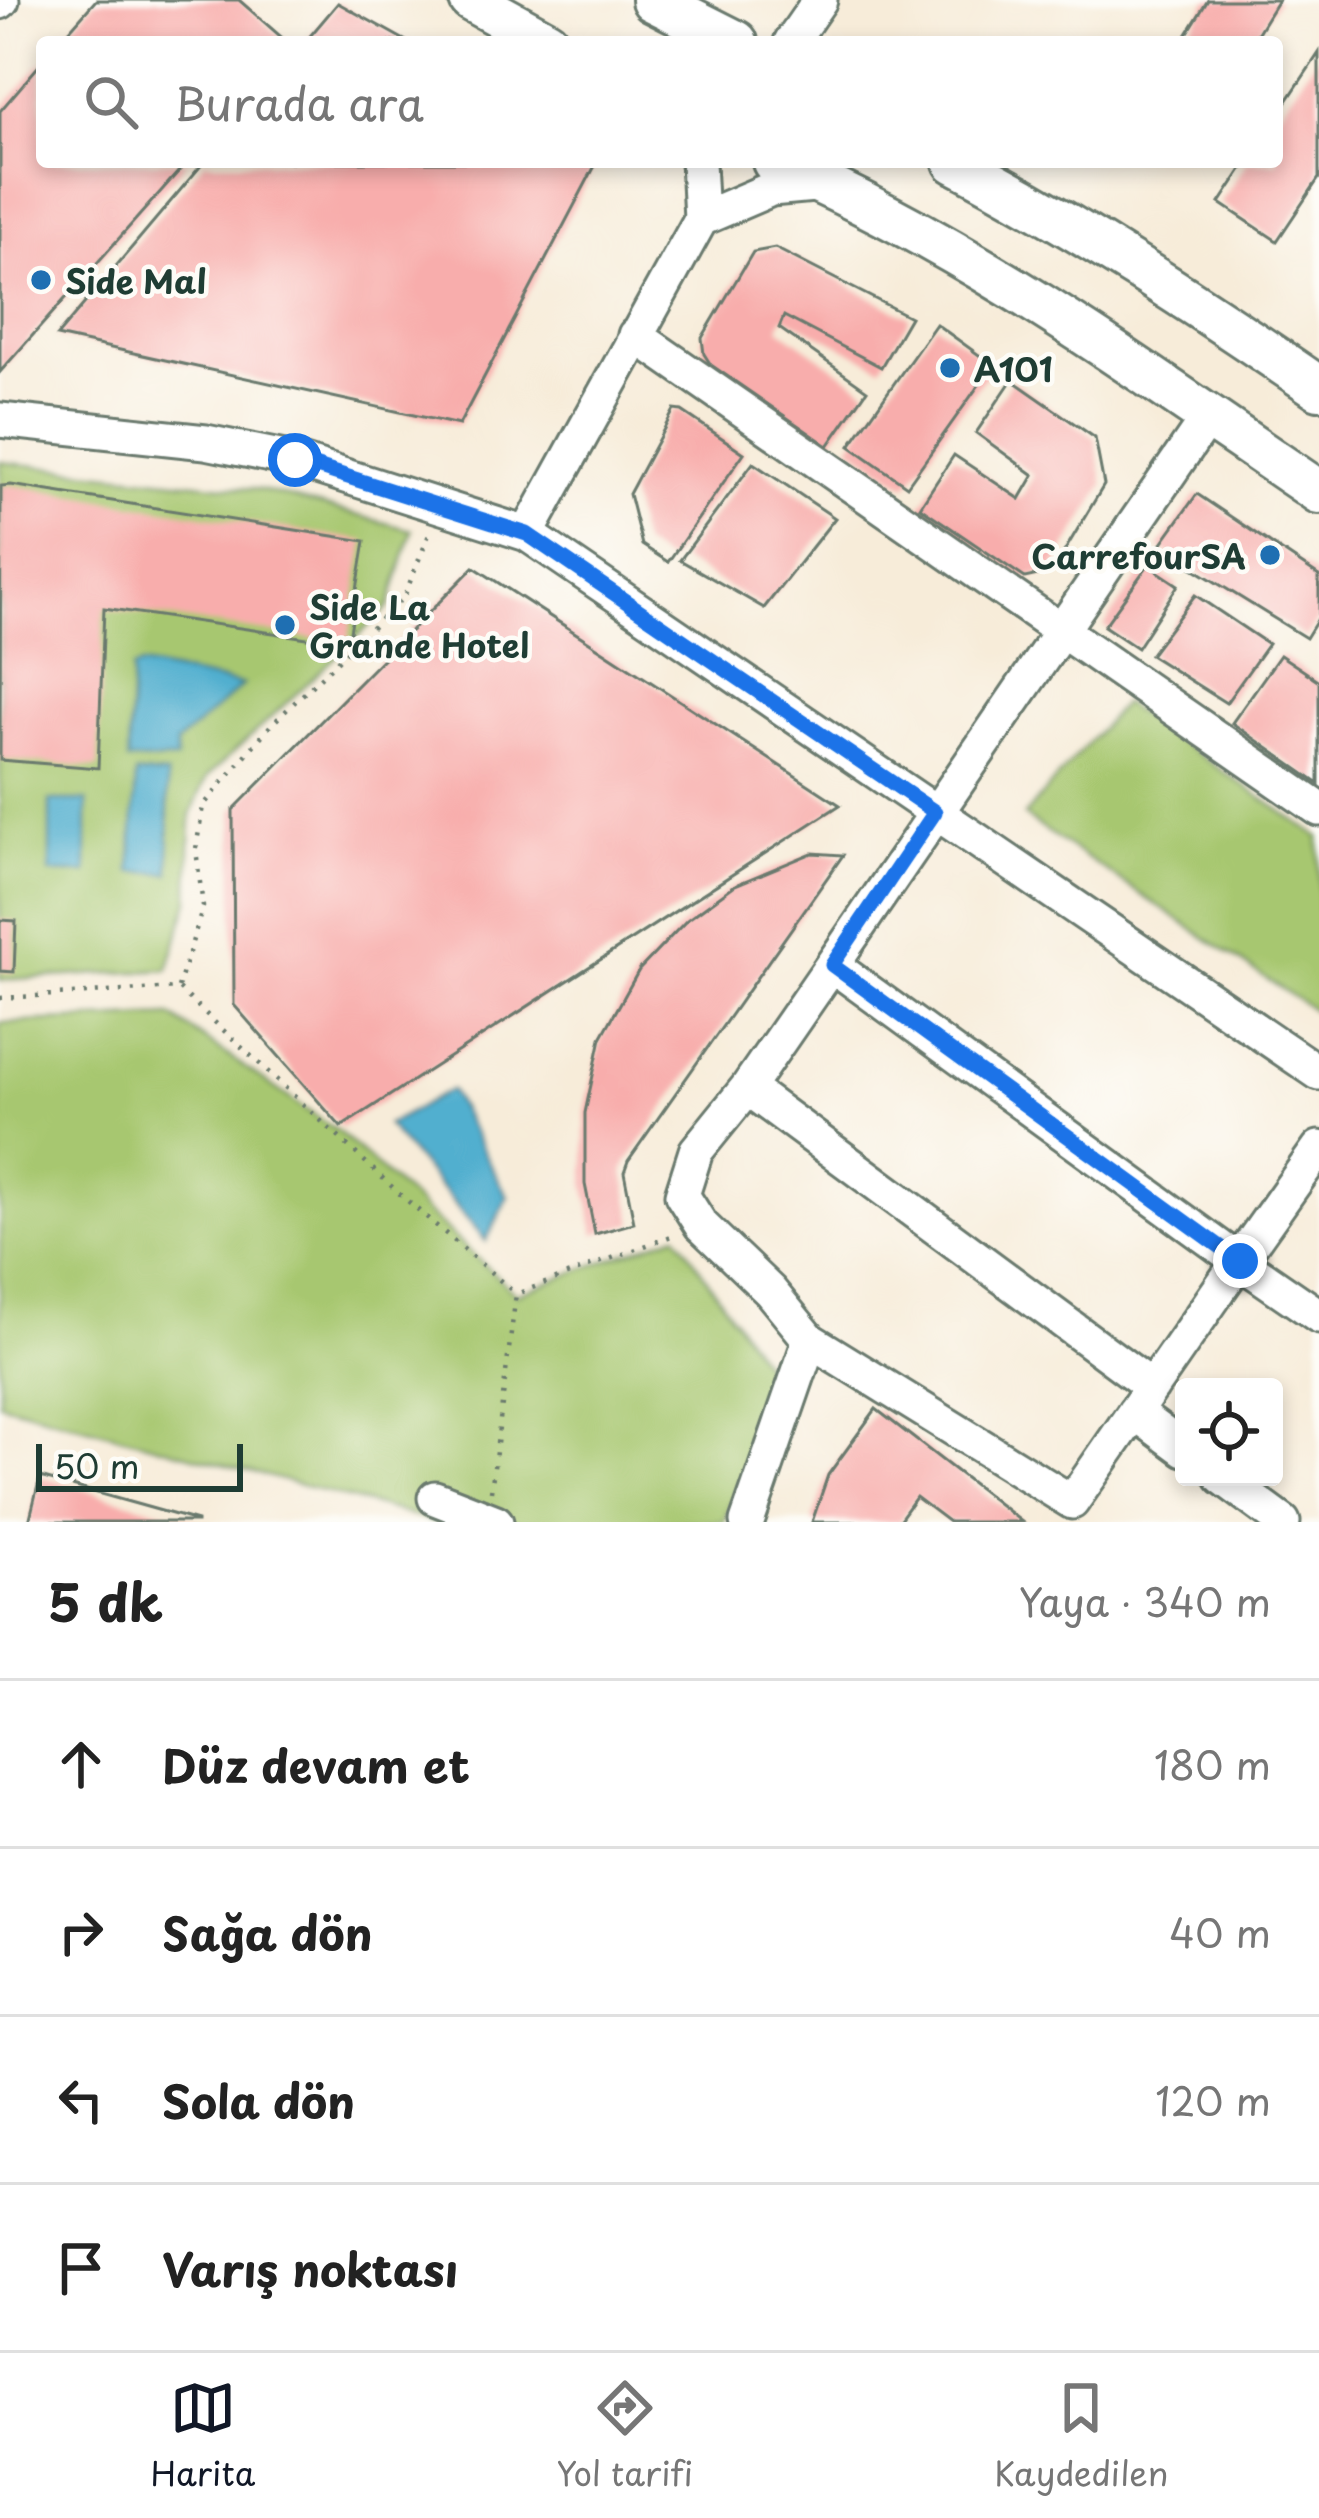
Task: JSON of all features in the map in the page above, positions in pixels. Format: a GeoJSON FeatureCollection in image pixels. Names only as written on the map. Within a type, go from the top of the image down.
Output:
{"type":"FeatureCollection","features":[{"type":"Feature","properties":{"kind":"main road"},"geometry":{"type":"LineString","coordinates":[[472,0],[537,36]]}},
{"type":"Feature","properties":{"kind":"main road"},"geometry":{"type":"LineString","coordinates":[[653,0],[724,36]]}},
{"type":"Feature","properties":{"kind":"main road"},"geometry":{"type":"LineString","coordinates":[[788,168],[997,276],[1319,492]]}},
{"type":"Feature","properties":{"kind":"main road"},"geometry":{"type":"LineString","coordinates":[[966,168],[1048,211],[1180,293],[1319,388]]}},
{"type":"Feature","properties":{"kind":"street"},"geometry":{"type":"LineString","coordinates":[[527,534],[701,219],[698,168]]}},
{"type":"Feature","properties":{"kind":"street"},"geometry":{"type":"LineString","coordinates":[[701,219],[771,189],[825,184]]}},
{"type":"Feature","properties":{"kind":"street"},"geometry":{"type":"LineString","coordinates":[[635,335],[1319,809]]}},
{"type":"Feature","properties":{"kind":"street"},"geometry":{"type":"LineString","coordinates":[[1208,417],[747,1088],[695,1151],[682,1195],[701,1225],[770,1291],[810,1340],[1077,1512],[1143,1399],[1319,1148]]}},
{"type":"Feature","properties":{"kind":"street"},"geometry":{"type":"LineString","coordinates":[[0,419],[206,442],[295,460],[527,534],[1319,1073]]}},
{"type":"Feature","properties":{"kind":"street"},"geometry":{"type":"LineString","coordinates":[[832,965],[1319,1316]]}},
{"type":"Feature","properties":{"kind":"street"},"geometry":{"type":"LineString","coordinates":[[747,1088],[1143,1399],[1175,1438]]}},
{"type":"Feature","properties":{"kind":"street"},"geometry":{"type":"LineString","coordinates":[[747,1522],[810,1340]]}},
{"type":"Feature","properties":{"kind":"street"},"geometry":{"type":"LineString","coordinates":[[1234,1486],[1283,1522]]}},
{"type":"Feature","properties":{"kind":"street"},"geometry":{"type":"LineString","coordinates":[[435,1498],[492,1520]]}},
{"type":"Feature","properties":{"kind":"path"},"geometry":{"type":"LineString","coordinates":[[178,988],[203,907],[196,849],[203,806],[270,726],[404,597],[441,504]]}},
{"type":"Feature","properties":{"kind":"path"},"geometry":{"type":"LineString","coordinates":[[0,998],[178,988],[403,1197],[516,1294]]}},
{"type":"Feature","properties":{"kind":"path"},"geometry":{"type":"LineString","coordinates":[[516,1294],[701,1225]]}},
{"type":"Feature","properties":{"kind":"path"},"geometry":{"type":"LineString","coordinates":[[492,1520],[516,1294]]}},
{"type":"Feature","properties":{"kind":"green space"},"geometry":{"type":"Polygon","coordinates":[[[0,462],[262,490],[412,530],[389,607],[207,777],[191,814],[189,901],[168,970],[0,980],[0,462]]]}},
{"type":"Feature","properties":{"kind":"green space"},"geometry":{"type":"Polygon","coordinates":[[[1123,703],[1319,837],[1319,1014],[1024,816],[1123,703]]]}},
{"type":"Feature","properties":{"kind":"green space"},"geometry":{"type":"Polygon","coordinates":[[[171,1016],[341,1134],[516,1294],[677,1234],[778,1385],[724,1522],[435,1522],[0,1403],[0,1023],[171,1016]]]}},
{"type":"Feature","properties":{"kind":"water"},"geometry":{"type":"Polygon","coordinates":[[[141,666],[243,685],[176,744],[176,760],[128,761],[132,669],[141,666]]]}},
{"type":"Feature","properties":{"kind":"water"},"geometry":{"type":"Polygon","coordinates":[[[136,774],[167,775],[170,873],[131,872],[136,774]]]}},
{"type":"Feature","properties":{"kind":"water"},"geometry":{"type":"Polygon","coordinates":[[[50,801],[87,801],[87,873],[50,873],[50,801]]]}},
{"type":"Feature","properties":{"kind":"water"},"geometry":{"type":"Polygon","coordinates":[[[450,1090],[508,1197],[486,1241],[387,1125],[450,1090]]]}},
{"type":"Feature","properties":{"kind":"building"},"geometry":{"type":"Polygon","coordinates":[[[96,0],[239,0],[280,36],[64,36],[96,0]]]}},
{"type":"Feature","properties":{"kind":"building"},"geometry":{"type":"Polygon","coordinates":[[[1208,0],[1278,0],[1256,36],[1186,36],[1208,0]]]}},
{"type":"Feature","properties":{"kind":"building"},"geometry":{"type":"Polygon","coordinates":[[[338,3],[397,36],[310,36],[338,3]]]}},
{"type":"Feature","properties":{"kind":"building"},"geometry":{"type":"Polygon","coordinates":[[[1319,53],[1319,178],[1277,241],[1220,203],[1243,168],[1283,168],[1283,107],[1319,53]]]}},
{"type":"Feature","properties":{"kind":"building","name":"Side Mal"},"geometry":{"type":"Polygon","coordinates":[[[36,69],[36,168],[182,168],[0,372],[0,111],[36,69]]]}},
{"type":"Feature","properties":{"kind":"building"},"geometry":{"type":"Polygon","coordinates":[[[199,168],[594,168],[459,425],[57,336],[199,168]]]}},
{"type":"Feature","properties":{"kind":"building"},"geometry":{"type":"Polygon","coordinates":[[[775,248],[910,317],[881,367],[784,316],[779,328],[867,390],[828,446],[711,365],[704,354],[702,338],[753,252],[775,248]]]}},
{"type":"Feature","properties":{"kind":"building"},"geometry":{"type":"Polygon","coordinates":[[[936,324],[993,365],[907,486],[850,446],[936,324]]]}},
{"type":"Feature","properties":{"kind":"building"},"geometry":{"type":"Polygon","coordinates":[[[1012,380],[1095,438],[1104,485],[1052,572],[1025,578],[920,507],[954,455],[1020,499],[1034,475],[976,433],[1012,380]]]}},
{"type":"Feature","properties":{"kind":"building"},"geometry":{"type":"Polygon","coordinates":[[[674,410],[744,453],[668,562],[642,545],[629,494],[674,410]]]}},
{"type":"Feature","properties":{"kind":"building"},"geometry":{"type":"Polygon","coordinates":[[[753,463],[835,518],[764,608],[680,560],[753,463]]]}},
{"type":"Feature","properties":{"kind":"building","name":"Side La Grande Hotel"},"geometry":{"type":"Polygon","coordinates":[[[1,486],[365,541],[348,644],[104,608],[98,768],[0,760],[1,486]]]}},
{"type":"Feature","properties":{"kind":"building"},"geometry":{"type":"Polygon","coordinates":[[[1197,494],[1319,576],[1319,617],[1306,638],[1159,547],[1197,494]]]}},
{"type":"Feature","properties":{"kind":"building"},"geometry":{"type":"Polygon","coordinates":[[[1148,565],[1178,585],[1137,648],[1104,626],[1148,565]]]}},
{"type":"Feature","properties":{"kind":"building"},"geometry":{"type":"Polygon","coordinates":[[[474,567],[840,805],[341,1127],[234,1005],[233,810],[474,567]]]}},
{"type":"Feature","properties":{"kind":"building"},"geometry":{"type":"Polygon","coordinates":[[[1195,595],[1268,644],[1226,703],[1150,655],[1195,595]]]}},
{"type":"Feature","properties":{"kind":"building"},"geometry":{"type":"Polygon","coordinates":[[[1280,655],[1319,681],[1319,784],[1232,723],[1280,655]]]}},
{"type":"Feature","properties":{"kind":"building"},"geometry":{"type":"Polygon","coordinates":[[[812,853],[843,855],[628,1161],[624,1172],[634,1223],[595,1234],[585,1184],[585,1113],[601,1038],[639,970],[687,920],[735,885],[812,853]]]}},
{"type":"Feature","properties":{"kind":"building"},"geometry":{"type":"Polygon","coordinates":[[[0,920],[16,921],[14,972],[0,971],[0,920]]]}},
{"type":"Feature","properties":{"kind":"building"},"geometry":{"type":"Polygon","coordinates":[[[876,1409],[1022,1522],[949,1522],[916,1497],[898,1522],[812,1522],[828,1475],[876,1409]]]}},
{"type":"Feature","properties":{"kind":"building"},"geometry":{"type":"Polygon","coordinates":[[[40,1477],[197,1521],[197,1522],[29,1522],[40,1477]]]}},
{"type":"Feature","properties":{"kind":"place","name":"Side Mal"},"geometry":{"type":"Point","coordinates":[41,280]}},
{"type":"Feature","properties":{"kind":"place","name":"A101"},"geometry":{"type":"Point","coordinates":[950,368]}},
{"type":"Feature","properties":{"kind":"place","name":"CarrefourSA"},"geometry":{"type":"Point","coordinates":[1270,555]}},
{"type":"Feature","properties":{"kind":"place","name":"Side La Grande Hotel"},"geometry":{"type":"Point","coordinates":[285,625]}},
{"type":"Feature","properties":{"kind":"route"},"geometry":{"type":"LineString","coordinates":[[295,460],[527,534],[935,812],[832,965],[1240,1261]]}}]}
